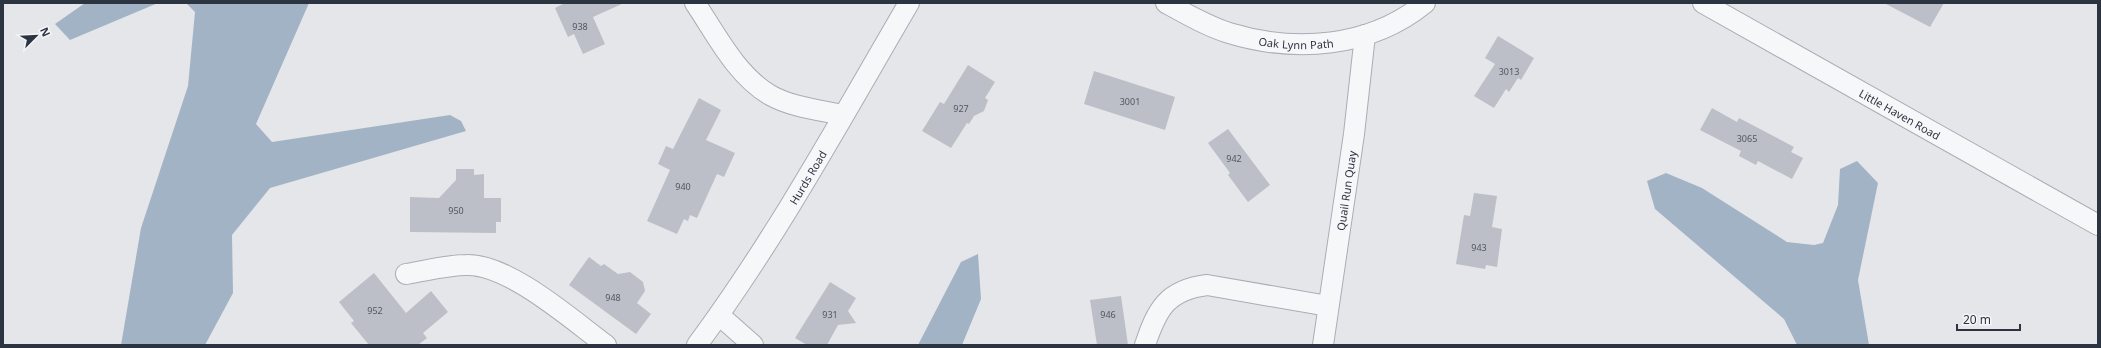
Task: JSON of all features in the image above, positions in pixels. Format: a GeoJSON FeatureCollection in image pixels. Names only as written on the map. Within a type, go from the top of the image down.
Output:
{"type":"FeatureCollection","features":[{"type":"Feature","properties":{"kind":"street"},"geometry":{"type":"LineString","coordinates":[[695,3],[741,70],[753,83],[770,95],[794,104],[843,115]]}},
{"type":"Feature","properties":{"kind":"street","name":"Hurds Road"},"geometry":{"type":"LineString","coordinates":[[697,345],[770,240],[813,170],[843,115],[909,3]]}},
{"type":"Feature","properties":{"kind":"street","name":"Oak Lynn Path"},"geometry":{"type":"LineString","coordinates":[[1166,3],[1197,20],[1228,33],[1261,41],[1314,45],[1347,40],[1365,35],[1388,26],[1425,3]]}},
{"type":"Feature","properties":{"kind":"street","name":"Little Haven Road"},"geometry":{"type":"LineString","coordinates":[[1703,3],[2098,225]]}},
{"type":"Feature","properties":{"kind":"street","name":"Quail Run Quay"},"geometry":{"type":"LineString","coordinates":[[1323,345],[1354,134],[1365,35]]}},
{"type":"Feature","properties":{"kind":"street"},"geometry":{"type":"LineString","coordinates":[[406,274],[466,265],[479,266],[500,273],[539,295],[606,345]]}},
{"type":"Feature","properties":{"kind":"street"},"geometry":{"type":"LineString","coordinates":[[1145,345],[1152,324],[1164,304],[1175,294],[1190,287],[1207,285],[1328,306]]}},
{"type":"Feature","properties":{"kind":"street"},"geometry":{"type":"LineString","coordinates":[[719,315],[753,345]]}},
{"type":"Feature","properties":{"kind":"water"},"geometry":{"type":"Polygon","coordinates":[[[85,3],[158,3],[70,40],[55,24],[85,3]]]}},
{"type":"Feature","properties":{"kind":"water"},"geometry":{"type":"Polygon","coordinates":[[[186,3],[309,3],[256,124],[272,142],[450,115],[461,121],[466,131],[270,188],[232,235],[233,293],[205,345],[121,345],[141,228],[188,86],[195,12],[186,3]]]}},
{"type":"Feature","properties":{"kind":"water"},"geometry":{"type":"Polygon","coordinates":[[[1857,161],[1878,183],[1858,280],[1869,345],[1797,345],[1784,319],[1655,209],[1647,181],[1666,173],[1702,188],[1787,242],[1814,245],[1823,243],[1838,205],[1840,169],[1857,161]]]}},
{"type":"Feature","properties":{"kind":"water"},"geometry":{"type":"Polygon","coordinates":[[[978,254],[981,299],[962,345],[918,345],[961,262],[978,254]]]}},
{"type":"Feature","properties":{"kind":"building"},"geometry":{"type":"Polygon","coordinates":[[[565,3],[624,3],[593,17],[605,44],[583,54],[574,34],[568,37],[555,8],[565,3]]]}},
{"type":"Feature","properties":{"kind":"building"},"geometry":{"type":"Polygon","coordinates":[[[1884,3],[1944,3],[1930,27],[1884,3]]]}},
{"type":"Feature","properties":{"kind":"building"},"geometry":{"type":"Polygon","coordinates":[[[1498,36],[1534,58],[1521,80],[1518,78],[1509,92],[1506,89],[1494,108],[1474,96],[1495,64],[1485,58],[1498,36]]]}},
{"type":"Feature","properties":{"kind":"building"},"geometry":{"type":"Polygon","coordinates":[[[968,65],[995,82],[985,98],[988,100],[984,111],[974,116],[969,124],[967,123],[951,148],[922,131],[940,102],[944,104],[968,65]]]}},
{"type":"Feature","properties":{"kind":"building"},"geometry":{"type":"Polygon","coordinates":[[[1094,71],[1175,97],[1165,130],[1084,104],[1094,71]]]}},
{"type":"Feature","properties":{"kind":"building"},"geometry":{"type":"Polygon","coordinates":[[[699,98],[721,110],[706,140],[735,153],[724,177],[717,174],[697,218],[690,215],[688,221],[684,219],[677,234],[647,221],[670,170],[658,164],[666,146],[673,149],[699,98]]]}},
{"type":"Feature","properties":{"kind":"building"},"geometry":{"type":"Polygon","coordinates":[[[1712,108],[1737,122],[1739,118],[1794,147],[1791,152],[1803,158],[1792,179],[1758,161],[1756,165],[1739,156],[1741,151],[1700,130],[1712,108]]]}},
{"type":"Feature","properties":{"kind":"building"},"geometry":{"type":"Polygon","coordinates":[[[1228,129],[1270,185],[1248,202],[1228,175],[1230,173],[1208,143],[1228,129]]]}},
{"type":"Feature","properties":{"kind":"building"},"geometry":{"type":"Polygon","coordinates":[[[456,169],[474,169],[474,175],[484,174],[484,198],[501,198],[501,222],[496,222],[496,233],[410,232],[410,197],[439,198],[456,180],[456,169]]]}},
{"type":"Feature","properties":{"kind":"building"},"geometry":{"type":"Polygon","coordinates":[[[1474,193],[1497,196],[1492,227],[1502,229],[1497,267],[1486,265],[1485,269],[1456,264],[1464,215],[1470,216],[1474,193]]]}},
{"type":"Feature","properties":{"kind":"building"},"geometry":{"type":"Polygon","coordinates":[[[589,257],[601,266],[604,264],[618,274],[630,272],[643,282],[645,291],[637,303],[651,314],[636,334],[569,285],[589,257]]]}},
{"type":"Feature","properties":{"kind":"building"},"geometry":{"type":"Polygon","coordinates":[[[374,273],[406,313],[431,291],[448,312],[423,333],[427,338],[418,345],[369,345],[351,323],[354,321],[339,302],[374,273]]]}},
{"type":"Feature","properties":{"kind":"building"},"geometry":{"type":"Polygon","coordinates":[[[830,282],[856,298],[848,311],[856,323],[838,325],[827,345],[807,345],[795,338],[830,282]]]}},
{"type":"Feature","properties":{"kind":"building"},"geometry":{"type":"Polygon","coordinates":[[[1121,296],[1128,345],[1097,345],[1090,300],[1121,296]]]}}]}
